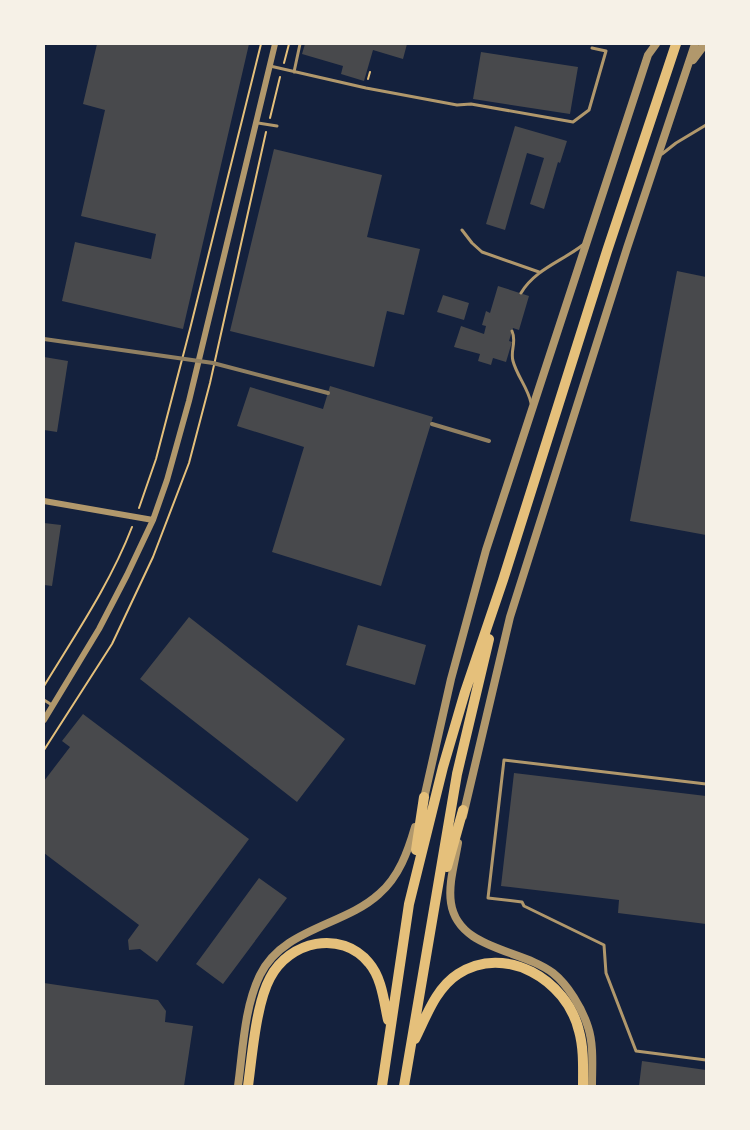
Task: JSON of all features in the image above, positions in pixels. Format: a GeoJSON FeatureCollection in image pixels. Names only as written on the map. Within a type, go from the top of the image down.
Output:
{"type":"FeatureCollection","features":[{"type":"Feature","properties":{"kind":"highway"},"geometry":{"type":"LineString","coordinates":[[409,904],[465,692],[676,44]]}},
{"type":"Feature","properties":{"kind":"highway"},"geometry":{"type":"LineString","coordinates":[[404,1086],[457,774],[503,580]]}},
{"type":"Feature","properties":{"kind":"highway"},"geometry":{"type":"LineString","coordinates":[[382,1086],[424,797]]}},
{"type":"Feature","properties":{"kind":"highway"},"geometry":{"type":"LineString","coordinates":[[430,928],[464,810]]}},
{"type":"Feature","properties":{"kind":"highway"},"geometry":{"type":"LineString","coordinates":[[248,1086],[263,996],[270,978],[292,952],[313,943],[346,946],[359,953],[371,965],[378,979],[390,1027]]}},
{"type":"Feature","properties":{"kind":"highway"},"geometry":{"type":"LineString","coordinates":[[409,1050],[443,987],[458,974],[477,966],[496,962],[518,965],[548,981],[570,1009],[579,1030],[583,1057],[582,1086]]}},
{"type":"Feature","properties":{"kind":"street"},"geometry":{"type":"LineString","coordinates":[[44,720],[99,629],[153,520],[189,401],[275,44]]}},
{"type":"Feature","properties":{"kind":"street"},"geometry":{"type":"LineString","coordinates":[[238,1086],[254,993],[261,973],[272,958],[286,944],[361,908],[380,894],[397,875],[424,797],[468,611],[585,242],[648,55],[654,44]]}},
{"type":"Feature","properties":{"kind":"street"},"geometry":{"type":"LineString","coordinates":[[592,1086],[592,1057],[588,1028],[578,1005],[567,989],[554,974],[537,963],[478,940],[466,931],[456,917],[451,903],[451,887],[464,810],[510,617],[695,44]]}},
{"type":"Feature","properties":{"kind":"street"},"geometry":{"type":"LineString","coordinates":[[688,68],[705,44]]}},
{"type":"Feature","properties":{"kind":"street"},"geometry":{"type":"LineString","coordinates":[[44,501],[153,520]]}},
{"type":"Feature","properties":{"kind":"lane"},"geometry":{"type":"LineString","coordinates":[[294,72],[300,44]]}},
{"type":"Feature","properties":{"kind":"lane"},"geometry":{"type":"LineString","coordinates":[[270,66],[409,93],[457,105],[471,105],[573,122],[589,110],[606,51],[592,48]]}},
{"type":"Feature","properties":{"kind":"lane"},"geometry":{"type":"LineString","coordinates":[[457,105],[458,97]]}},
{"type":"Feature","properties":{"kind":"lane"},"geometry":{"type":"LineString","coordinates":[[255,123],[276,126]]}},
{"type":"Feature","properties":{"kind":"lane"},"geometry":{"type":"LineString","coordinates":[[658,157],[706,125]]}},
{"type":"Feature","properties":{"kind":"lane"},"geometry":{"type":"LineString","coordinates":[[462,230],[471,243],[482,252],[539,272]]}},
{"type":"Feature","properties":{"kind":"lane"},"geometry":{"type":"LineString","coordinates":[[521,293],[527,283],[539,272],[564,258],[585,242]]}},
{"type":"Feature","properties":{"kind":"lane"},"geometry":{"type":"LineString","coordinates":[[512,332],[515,343],[513,361],[529,392],[532,408]]}},
{"type":"Feature","properties":{"kind":"lane"},"geometry":{"type":"LineString","coordinates":[[44,700],[52,705]]}},
{"type":"Feature","properties":{"kind":"lane"},"geometry":{"type":"LineString","coordinates":[[706,784],[504,760],[488,898],[522,902],[524,906],[604,945],[606,973],[636,1051],[706,1060]]}},
{"type":"Feature","properties":{"kind":"path"},"geometry":{"type":"LineString","coordinates":[[44,686],[121,557],[156,459],[261,44]]}},
{"type":"Feature","properties":{"kind":"building"},"geometry":{"type":"Polygon","coordinates":[[[97,44],[249,44],[183,329],[62,301],[75,242],[151,259],[156,234],[81,216],[105,110],[83,104],[97,44]]]}},
{"type":"Feature","properties":{"kind":"building"},"geometry":{"type":"Polygon","coordinates":[[[305,44],[407,44],[403,59],[373,50],[364,81],[341,74],[343,66],[302,54],[305,44]]]}},
{"type":"Feature","properties":{"kind":"building"},"geometry":{"type":"Polygon","coordinates":[[[481,52],[578,67],[570,114],[473,99],[481,52]]]}},
{"type":"Feature","properties":{"kind":"building"},"geometry":{"type":"Polygon","coordinates":[[[515,126],[567,141],[544,209],[530,204],[544,158],[527,153],[505,230],[486,224],[515,126]]]}},
{"type":"Feature","properties":{"kind":"building"},"geometry":{"type":"Polygon","coordinates":[[[274,149],[382,175],[367,237],[420,249],[404,315],[387,311],[374,367],[230,331],[274,149]]]}},
{"type":"Feature","properties":{"kind":"building"},"geometry":{"type":"Polygon","coordinates":[[[677,271],[706,277],[706,535],[630,521],[677,271]]]}},
{"type":"Feature","properties":{"kind":"building"},"geometry":{"type":"Polygon","coordinates":[[[498,286],[529,296],[519,330],[513,328],[509,341],[512,342],[506,362],[493,358],[491,365],[478,361],[480,354],[454,347],[461,326],[484,334],[486,326],[482,325],[486,311],[490,313],[498,286]]]}},
{"type":"Feature","properties":{"kind":"building"},"geometry":{"type":"Polygon","coordinates":[[[443,295],[469,303],[464,320],[437,312],[443,295]]]}},
{"type":"Feature","properties":{"kind":"building"},"geometry":{"type":"Polygon","coordinates":[[[44,357],[68,361],[57,432],[44,430],[44,357]]]}},
{"type":"Feature","properties":{"kind":"building"},"geometry":{"type":"Polygon","coordinates":[[[330,386],[433,417],[381,586],[272,552],[304,447],[237,426],[250,387],[323,409],[330,386]]]}},
{"type":"Feature","properties":{"kind":"building"},"geometry":{"type":"Polygon","coordinates":[[[44,523],[61,525],[52,586],[44,585],[44,523]]]}},
{"type":"Feature","properties":{"kind":"building"},"geometry":{"type":"Polygon","coordinates":[[[189,617],[345,739],[297,802],[140,679],[189,617]]]}},
{"type":"Feature","properties":{"kind":"building"},"geometry":{"type":"Polygon","coordinates":[[[358,625],[426,645],[415,685],[346,665],[358,625]]]}},
{"type":"Feature","properties":{"kind":"building"},"geometry":{"type":"Polygon","coordinates":[[[83,714],[249,839],[157,962],[140,949],[129,950],[128,940],[139,925],[44,853],[44,781],[70,747],[62,741],[83,714]]]}},
{"type":"Feature","properties":{"kind":"building"},"geometry":{"type":"Polygon","coordinates":[[[514,773],[706,796],[706,924],[618,913],[619,900],[501,886],[514,773]]]}},
{"type":"Feature","properties":{"kind":"building"},"geometry":{"type":"Polygon","coordinates":[[[259,878],[287,898],[223,984],[196,964],[259,878]]]}},
{"type":"Feature","properties":{"kind":"building"},"geometry":{"type":"Polygon","coordinates":[[[44,983],[158,1000],[166,1011],[165,1022],[193,1026],[184,1086],[44,1086],[44,983]]]}},
{"type":"Feature","properties":{"kind":"building"},"geometry":{"type":"Polygon","coordinates":[[[642,1061],[706,1070],[706,1086],[639,1086],[642,1061]]]}},
{"type":"Feature","properties":{"kind":"railway"},"geometry":{"type":"LineString","coordinates":[[44,339],[213,363],[328,393]]}},
{"type":"Feature","properties":{"kind":"railway"},"geometry":{"type":"LineString","coordinates":[[432,424],[489,441]]}}]}
